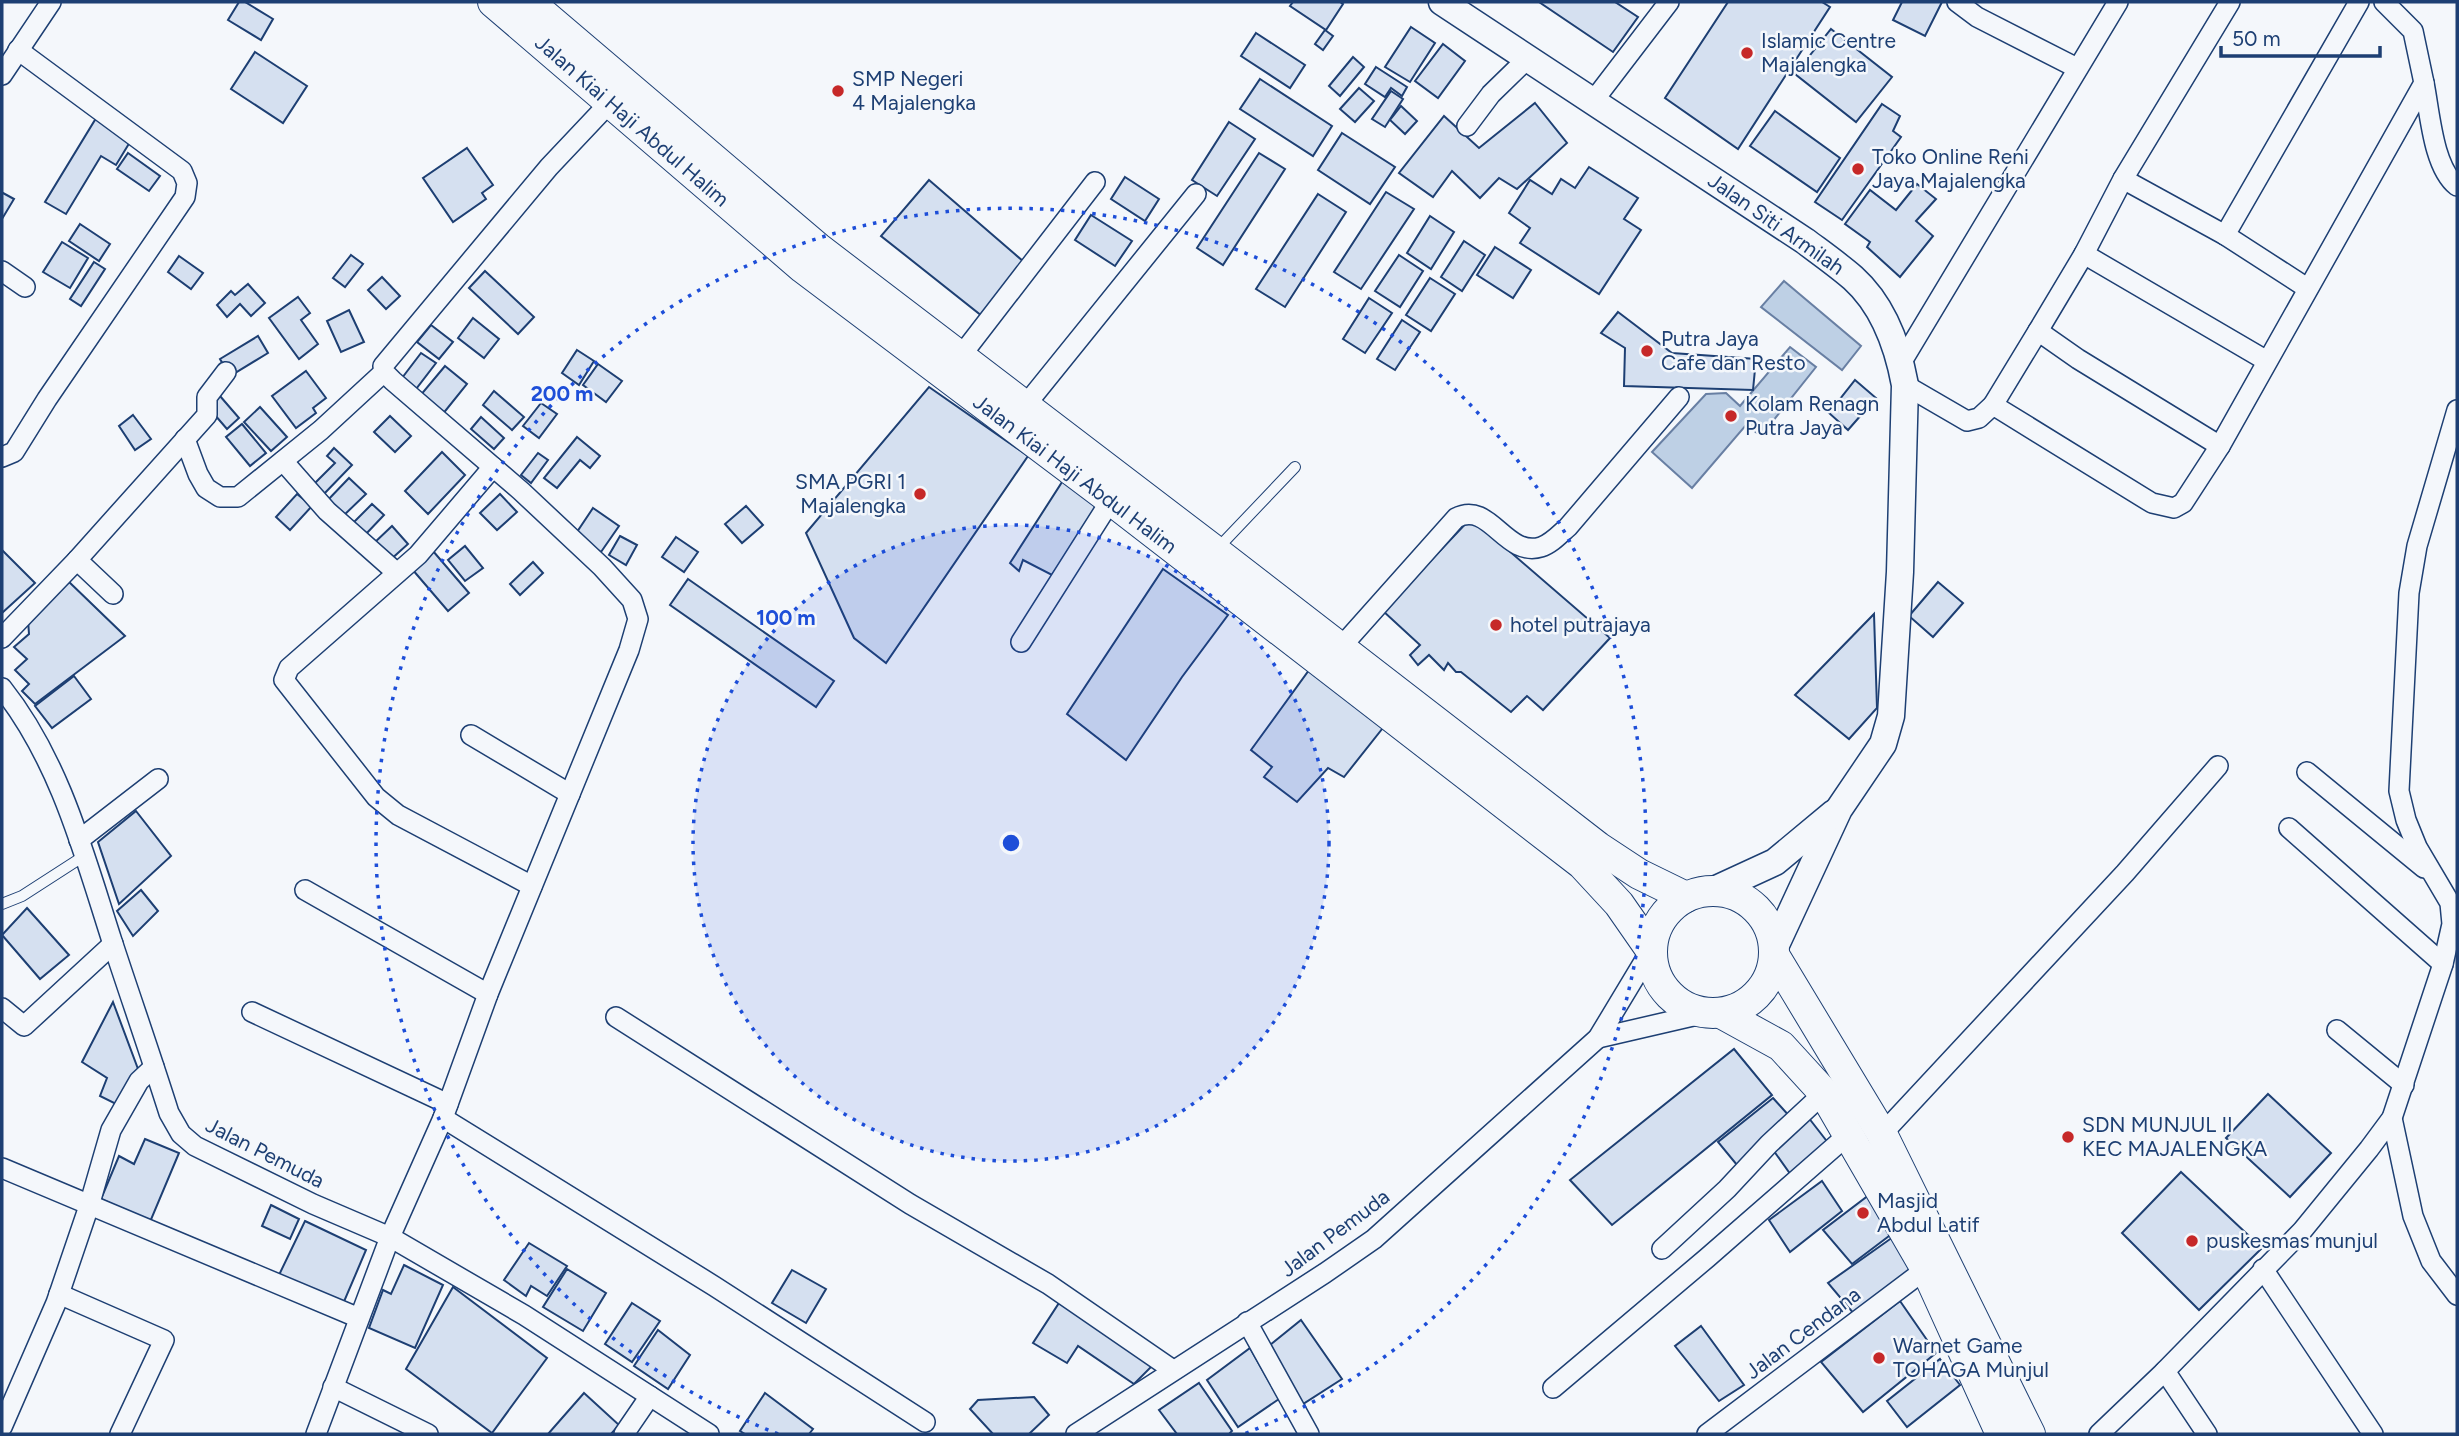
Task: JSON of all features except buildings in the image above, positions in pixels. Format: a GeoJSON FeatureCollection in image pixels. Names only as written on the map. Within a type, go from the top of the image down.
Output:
{"type":"FeatureCollection","features":[{"type":"Feature","properties":{"kind":"main road","name":"Jalan Kiai Haji Abdul Halim"},"geometry":{"type":"LineString","coordinates":[[493,2],[619,93],[1598,847],[1639,874],[1699,894]]}},
{"type":"Feature","properties":{"kind":"main road","name":"Jalan Kiai Haji Abdul Halim"},"geometry":{"type":"LineString","coordinates":[[529,2],[619,93],[803,268],[1111,500],[1582,864],[1619,904],[1651,950]]}},
{"type":"Feature","properties":{"kind":"main road","name":"Jalan Siti Armilah"},"geometry":{"type":"LineString","coordinates":[[1442,2],[1805,241],[1855,280],[1884,318],[1903,374],[1900,572],[1891,716],[1883,744],[1839,809]]}},
{"type":"Feature","properties":{"kind":"main road"},"geometry":{"type":"LineString","coordinates":[[1839,809],[1775,862],[1671,907],[1660,920],[1653,937],[1651,950],[1658,979],[1678,1002],[1713,1013],[1781,1046],[1824,1094],[1926,1269],[2001,1434]]}},
{"type":"Feature","properties":{"kind":"main road"},"geometry":{"type":"LineString","coordinates":[[1713,1013],[1748,1003],[1767,982],[1774,952],[1839,809]]}},
{"type":"Feature","properties":{"kind":"main road"},"geometry":{"type":"LineString","coordinates":[[1699,894],[1735,895],[1755,908],[1769,926],[1774,952],[1882,1134],[2030,1434]]}},
{"type":"Feature","properties":{"kind":"street"},"geometry":{"type":"LineString","coordinates":[[2,75],[51,2]]}},
{"type":"Feature","properties":{"kind":"street"},"geometry":{"type":"LineString","coordinates":[[1594,100],[1669,2]]}},
{"type":"Feature","properties":{"kind":"street"},"geometry":{"type":"LineString","coordinates":[[1958,2],[1977,17],[2077,68]]}},
{"type":"Feature","properties":{"kind":"street"},"geometry":{"type":"LineString","coordinates":[[2118,2],[1969,253],[1903,374],[1966,421],[1979,418],[1993,405],[2084,254],[2123,179],[2230,2]]}},
{"type":"Feature","properties":{"kind":"street"},"geometry":{"type":"LineString","coordinates":[[2225,235],[2359,2]]}},
{"type":"Feature","properties":{"kind":"street"},"geometry":{"type":"LineString","coordinates":[[2384,2],[2413,31],[2440,162],[2449,180],[2457,186]]}},
{"type":"Feature","properties":{"kind":"street"},"geometry":{"type":"LineString","coordinates":[[2,457],[15,452],[47,399],[185,197],[187,183],[181,171],[18,50]]}},
{"type":"Feature","properties":{"kind":"street"},"geometry":{"type":"LineString","coordinates":[[1467,126],[1491,94],[1528,58]]}},
{"type":"Feature","properties":{"kind":"street"},"geometry":{"type":"LineString","coordinates":[[1993,405],[2152,503],[2166,508],[2180,506],[2220,446],[2424,83]]}},
{"type":"Feature","properties":{"kind":"street"},"geometry":{"type":"LineString","coordinates":[[185,439],[206,488],[220,497],[242,496],[384,372],[385,362],[549,167],[619,93]]}},
{"type":"Feature","properties":{"kind":"street"},"geometry":{"type":"LineString","coordinates":[[2123,179],[2225,235],[2307,288]]}},
{"type":"Feature","properties":{"kind":"street"},"geometry":{"type":"LineString","coordinates":[[960,357],[1095,182]]}},
{"type":"Feature","properties":{"kind":"street"},"geometry":{"type":"LineString","coordinates":[[1024,407],[1196,194]]}},
{"type":"Feature","properties":{"kind":"street"},"geometry":{"type":"LineString","coordinates":[[2084,254],[2267,361]]}},
{"type":"Feature","properties":{"kind":"street"},"geometry":{"type":"LineString","coordinates":[[2,271],[25,287]]}},
{"type":"Feature","properties":{"kind":"street"},"geometry":{"type":"LineString","coordinates":[[2038,331],[2078,359],[2220,446]]}},
{"type":"Feature","properties":{"kind":"street"},"geometry":{"type":"LineString","coordinates":[[2,638],[77,560],[207,415],[207,397],[226,372]]}},
{"type":"Feature","properties":{"kind":"street"},"geometry":{"type":"LineString","coordinates":[[316,1434],[390,1237],[445,1111],[488,994],[629,650],[638,619],[632,600],[602,566],[384,372]]}},
{"type":"Feature","properties":{"kind":"street"},"geometry":{"type":"LineString","coordinates":[[1341,648],[1456,518],[1463,514],[1483,518],[1515,545],[1539,548],[1553,540],[1568,527],[1679,397]]}},
{"type":"Feature","properties":{"kind":"street"},"geometry":{"type":"LineString","coordinates":[[2099,1434],[2165,1371],[2302,1231],[2392,1118],[2404,1085],[2443,964],[2452,924],[2450,902],[2417,847],[2406,820],[2399,791],[2409,593],[2413,568],[2457,410]]}},
{"type":"Feature","properties":{"kind":"street"},"geometry":{"type":"LineString","coordinates":[[283,461],[327,511],[397,573]]}},
{"type":"Feature","properties":{"kind":"street"},"geometry":{"type":"LineString","coordinates":[[493,467],[418,555],[289,668],[284,680],[376,797],[398,814],[532,886]]}},
{"type":"Feature","properties":{"kind":"street"},"geometry":{"type":"LineString","coordinates":[[1021,642],[1111,500]]}},
{"type":"Feature","properties":{"kind":"street"},"geometry":{"type":"LineString","coordinates":[[77,560],[113,594]]}},
{"type":"Feature","properties":{"kind":"street","name":"Jalan Pemuda"},"geometry":{"type":"LineString","coordinates":[[2,688],[37,741],[50,768],[82,848],[169,1113],[181,1134],[195,1146],[390,1237],[524,1315],[709,1434]]}},
{"type":"Feature","properties":{"kind":"street"},"geometry":{"type":"LineString","coordinates":[[471,735],[569,794]]}},
{"type":"Feature","properties":{"kind":"street"},"geometry":{"type":"LineString","coordinates":[[1882,1134],[2125,873],[2218,766]]}},
{"type":"Feature","properties":{"kind":"street"},"geometry":{"type":"LineString","coordinates":[[2307,772],[2436,878]]}},
{"type":"Feature","properties":{"kind":"street"},"geometry":{"type":"LineString","coordinates":[[82,848],[158,779]]}},
{"type":"Feature","properties":{"kind":"street"},"geometry":{"type":"LineString","coordinates":[[2289,828],[2443,964]]}},
{"type":"Feature","properties":{"kind":"street"},"geometry":{"type":"LineString","coordinates":[[305,890],[488,994]]}},
{"type":"Feature","properties":{"kind":"street"},"geometry":{"type":"LineString","coordinates":[[2,1008],[24,1026],[113,944]]}},
{"type":"Feature","properties":{"kind":"street"},"geometry":{"type":"LineString","coordinates":[[1598,1038],[1651,950]]}},
{"type":"Feature","properties":{"kind":"street"},"geometry":{"type":"LineString","coordinates":[[252,1012],[445,1111],[925,1422]]}},
{"type":"Feature","properties":{"kind":"street"},"geometry":{"type":"LineString","coordinates":[[1598,1038],[1713,1013]]}},
{"type":"Feature","properties":{"kind":"street"},"geometry":{"type":"LineString","coordinates":[[616,1017],[910,1204],[1048,1284],[1174,1370]]}},
{"type":"Feature","properties":{"kind":"street"},"geometry":{"type":"LineString","coordinates":[[2337,1030],[2404,1085]]}},
{"type":"Feature","properties":{"kind":"street","name":"Jalan Pemuda"},"geometry":{"type":"LineString","coordinates":[[1076,1434],[1374,1239],[1598,1038]]}},
{"type":"Feature","properties":{"kind":"street"},"geometry":{"type":"LineString","coordinates":[[2,1427],[59,1294],[111,1130],[139,1080],[154,1067]]}},
{"type":"Feature","properties":{"kind":"street"},"geometry":{"type":"LineString","coordinates":[[1662,1249],[1824,1094]]}},
{"type":"Feature","properties":{"kind":"street"},"geometry":{"type":"LineString","coordinates":[[2392,1118],[2413,1216],[2431,1261],[2457,1296]]}},
{"type":"Feature","properties":{"kind":"street"},"geometry":{"type":"LineString","coordinates":[[1553,1388],[1849,1134]]}},
{"type":"Feature","properties":{"kind":"street"},"geometry":{"type":"LineString","coordinates":[[2,1168],[359,1318]]}},
{"type":"Feature","properties":{"kind":"street","name":"Jalan Cendana"},"geometry":{"type":"LineString","coordinates":[[1707,1434],[1926,1269]]}},
{"type":"Feature","properties":{"kind":"street"},"geometry":{"type":"LineString","coordinates":[[2263,1269],[2373,1434]]}},
{"type":"Feature","properties":{"kind":"street"},"geometry":{"type":"LineString","coordinates":[[59,1294],[164,1340],[120,1434]]}},
{"type":"Feature","properties":{"kind":"street"},"geometry":{"type":"LineString","coordinates":[[1247,1322],[1308,1434]]}},
{"type":"Feature","properties":{"kind":"street"},"geometry":{"type":"LineString","coordinates":[[2165,1371],[2207,1434]]}},
{"type":"Feature","properties":{"kind":"street"},"geometry":{"type":"LineString","coordinates":[[333,1387],[428,1434]]}},
{"type":"Feature","properties":{"kind":"street"},"geometry":{"type":"LineString","coordinates":[[624,1434],[650,1396]]}},
{"type":"Feature","properties":{"kind":"lane"},"geometry":{"type":"LineString","coordinates":[[1215,551],[1294,467]]}},
{"type":"Feature","properties":{"kind":"lane"},"geometry":{"type":"LineString","coordinates":[[2,904],[22,896],[82,848]]}},
{"type":"Feature","properties":{"kind":"water"},"geometry":{"type":"Polygon","coordinates":[[[1784,281],[1861,346],[1842,370],[1761,307],[1784,281]]]}},
{"type":"Feature","properties":{"kind":"water","name":"Kolam Renagn Putra Jaya"},"geometry":{"type":"Polygon","coordinates":[[[1790,347],[1816,367],[1761,436],[1746,425],[1692,488],[1652,452],[1706,394],[1726,393],[1740,406],[1790,347]]]}},
{"type":"Feature","properties":{"kind":"place","name":"Islamic Centre Majalengka"},"geometry":{"type":"Point","coordinates":[1747,53]}},
{"type":"Feature","properties":{"kind":"place","name":"SMP Negeri 4 Majalengka"},"geometry":{"type":"Point","coordinates":[838,91]}},
{"type":"Feature","properties":{"kind":"place","name":"Toko Online Reni Jaya Majalengka"},"geometry":{"type":"Point","coordinates":[1858,169]}},
{"type":"Feature","properties":{"kind":"place","name":"Putra Jaya Cafe dan Resto"},"geometry":{"type":"Point","coordinates":[1647,351]}},
{"type":"Feature","properties":{"kind":"place","name":"Kolam Renagn Putra Jaya"},"geometry":{"type":"Point","coordinates":[1731,416]}},
{"type":"Feature","properties":{"kind":"place","name":"SMA PGRI 1 Majalengka"},"geometry":{"type":"Point","coordinates":[920,494]}},
{"type":"Feature","properties":{"kind":"place","name":"hotel putrajaya"},"geometry":{"type":"Point","coordinates":[1496,625]}},
{"type":"Feature","properties":{"kind":"place","name":"SDN MUNJUL II KEC MAJALENGKA"},"geometry":{"type":"Point","coordinates":[2068,1137]}},
{"type":"Feature","properties":{"kind":"place","name":"Masjid Abdul Latif"},"geometry":{"type":"Point","coordinates":[1863,1213]}},
{"type":"Feature","properties":{"kind":"place","name":"puskesmas munjul"},"geometry":{"type":"Point","coordinates":[2192,1241]}},
{"type":"Feature","properties":{"kind":"place","name":"Warnet Game TOHAGA Munjul"},"geometry":{"type":"Point","coordinates":[1879,1358]}}]}
